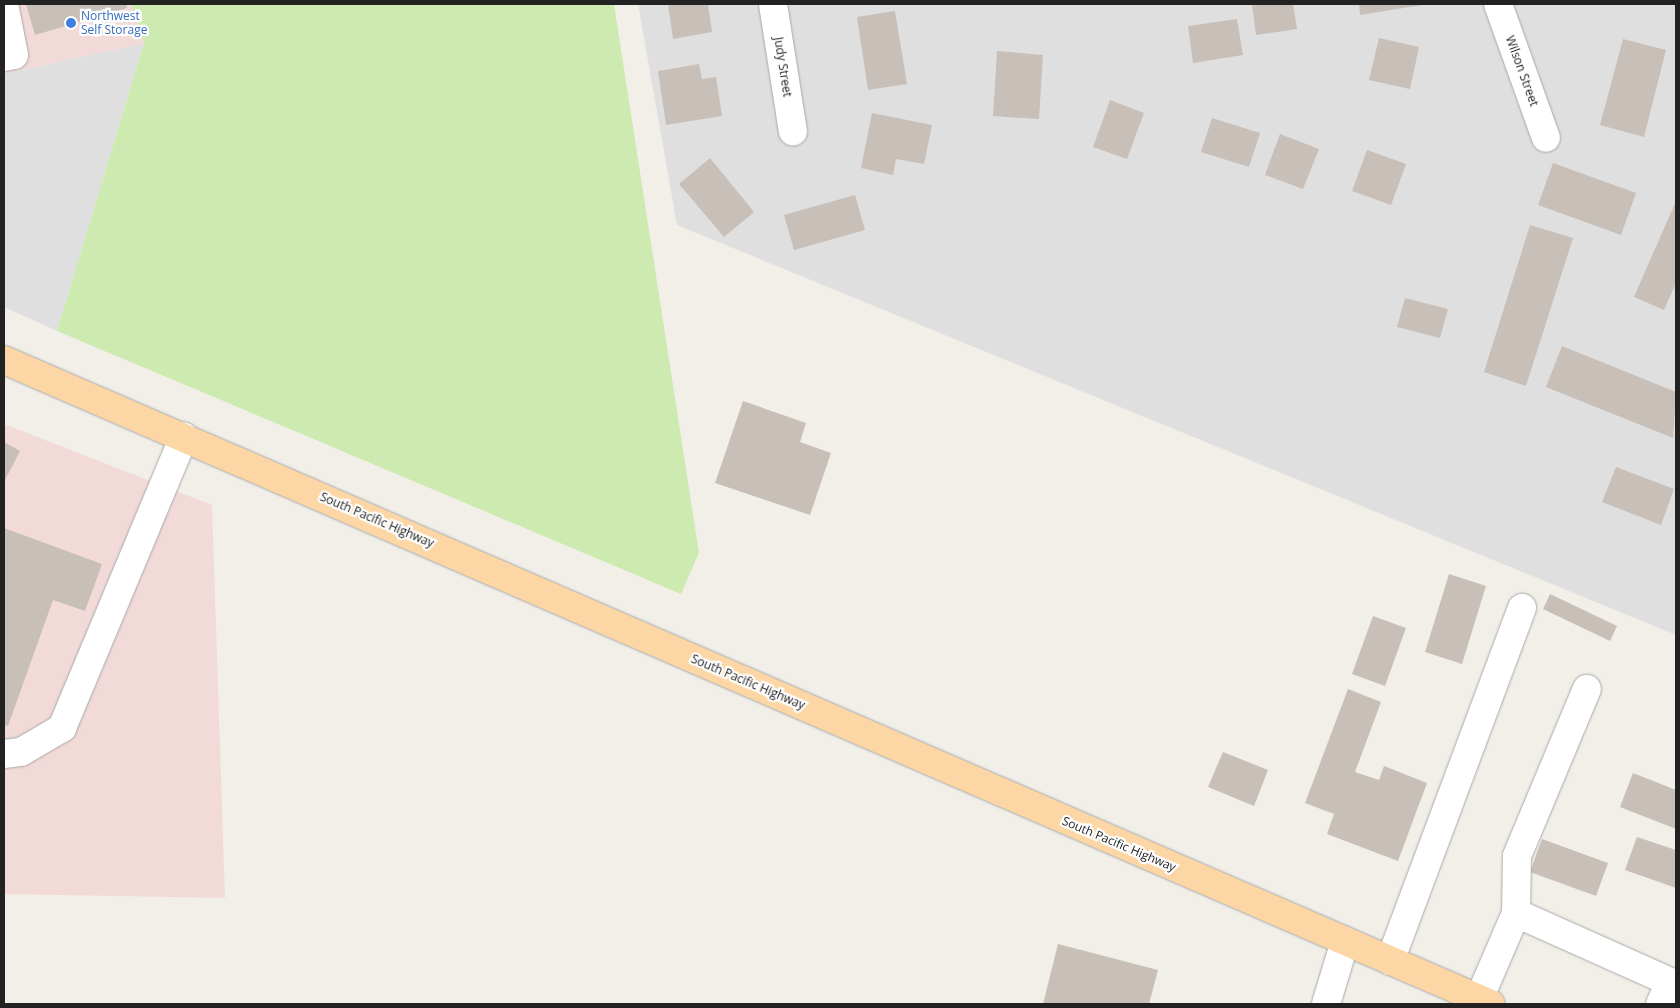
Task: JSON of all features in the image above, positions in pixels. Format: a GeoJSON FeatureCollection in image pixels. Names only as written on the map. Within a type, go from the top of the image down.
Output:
{"type":"FeatureCollection","features":[{"type":"Feature","properties":{"kind":"main road","name":"South Pacific Highway"},"geometry":{"type":"LineString","coordinates":[[4,360],[1485,1002]]}},
{"type":"Feature","properties":{"kind":"street"},"geometry":{"type":"LineString","coordinates":[[4,4],[14,55],[4,57]]}},
{"type":"Feature","properties":{"kind":"street","name":"Judy Street"},"geometry":{"type":"LineString","coordinates":[[773,4],[793,131]]}},
{"type":"Feature","properties":{"kind":"street","name":"Wilson Street"},"geometry":{"type":"LineString","coordinates":[[1498,4],[1546,138]]}},
{"type":"Feature","properties":{"kind":"street"},"geometry":{"type":"LineString","coordinates":[[4,754],[21,752],[62,728],[184,437]]}},
{"type":"Feature","properties":{"kind":"street"},"geometry":{"type":"LineString","coordinates":[[1390,961],[1522,608]]}},
{"type":"Feature","properties":{"kind":"street"},"geometry":{"type":"LineString","coordinates":[[1485,1002],[1516,913],[1517,856],[1587,689]]}},
{"type":"Feature","properties":{"kind":"street"},"geometry":{"type":"LineString","coordinates":[[1516,913],[1670,982],[1660,1004]]}},
{"type":"Feature","properties":{"kind":"street"},"geometry":{"type":"LineString","coordinates":[[1326,1004],[1345,941]]}},
{"type":"Feature","properties":{"kind":"shaded area","name":"Northwest Self Storage"},"geometry":{"type":"Polygon","coordinates":[[[4,4],[131,4],[144,43],[4,74],[4,4]]]}},
{"type":"Feature","properties":{"kind":"shaded area"},"geometry":{"type":"Polygon","coordinates":[[[638,4],[1676,4],[1676,635],[677,225],[638,4]]]}},
{"type":"Feature","properties":{"kind":"shaded area"},"geometry":{"type":"Polygon","coordinates":[[[144,43],[57,331],[4,307],[4,74],[144,43]]]}},
{"type":"Feature","properties":{"kind":"shaded area"},"geometry":{"type":"Polygon","coordinates":[[[4,424],[212,505],[225,898],[4,894],[4,424]]]}},
{"type":"Feature","properties":{"kind":"green space"},"geometry":{"type":"Polygon","coordinates":[[[131,4],[614,4],[699,553],[681,594],[57,331],[144,43],[131,4]]]}},
{"type":"Feature","properties":{"kind":"building"},"geometry":{"type":"Polygon","coordinates":[[[26,4],[126,4],[127,8],[35,35],[26,4]]]}},
{"type":"Feature","properties":{"kind":"building"},"geometry":{"type":"Polygon","coordinates":[[[668,4],[708,4],[712,32],[673,39],[668,4]]]}},
{"type":"Feature","properties":{"kind":"building"},"geometry":{"type":"Polygon","coordinates":[[[1252,4],[1293,4],[1297,29],[1256,35],[1252,4]]]}},
{"type":"Feature","properties":{"kind":"building"},"geometry":{"type":"Polygon","coordinates":[[[1359,4],[1422,4],[1422,5],[1360,15],[1359,4]]]}},
{"type":"Feature","properties":{"kind":"building"},"geometry":{"type":"Polygon","coordinates":[[[895,11],[907,84],[868,90],[857,17],[895,11]]]}},
{"type":"Feature","properties":{"kind":"building"},"geometry":{"type":"Polygon","coordinates":[[[1237,19],[1243,55],[1193,63],[1188,26],[1237,19]]]}},
{"type":"Feature","properties":{"kind":"building"},"geometry":{"type":"Polygon","coordinates":[[[1379,38],[1419,47],[1410,89],[1369,80],[1379,38]]]}},
{"type":"Feature","properties":{"kind":"building"},"geometry":{"type":"Polygon","coordinates":[[[1623,39],[1666,50],[1644,137],[1600,125],[1623,39]]]}},
{"type":"Feature","properties":{"kind":"building"},"geometry":{"type":"Polygon","coordinates":[[[997,51],[1043,55],[1039,119],[993,116],[997,51]]]}},
{"type":"Feature","properties":{"kind":"building"},"geometry":{"type":"Polygon","coordinates":[[[699,64],[702,79],[716,77],[722,116],[666,125],[658,71],[699,64]]]}},
{"type":"Feature","properties":{"kind":"building"},"geometry":{"type":"Polygon","coordinates":[[[1110,100],[1144,113],[1127,159],[1093,147],[1110,100]]]}},
{"type":"Feature","properties":{"kind":"building"},"geometry":{"type":"Polygon","coordinates":[[[872,113],[932,125],[924,164],[896,159],[893,175],[861,168],[872,113]]]}},
{"type":"Feature","properties":{"kind":"building"},"geometry":{"type":"Polygon","coordinates":[[[1212,118],[1260,133],[1249,167],[1201,152],[1212,118]]]}},
{"type":"Feature","properties":{"kind":"building"},"geometry":{"type":"Polygon","coordinates":[[[1280,134],[1319,149],[1303,189],[1265,175],[1280,134]]]}},
{"type":"Feature","properties":{"kind":"building"},"geometry":{"type":"Polygon","coordinates":[[[1367,150],[1406,164],[1391,205],[1352,191],[1367,150]]]}},
{"type":"Feature","properties":{"kind":"building"},"geometry":{"type":"Polygon","coordinates":[[[710,158],[754,212],[724,237],[679,184],[710,158]]]}},
{"type":"Feature","properties":{"kind":"building"},"geometry":{"type":"Polygon","coordinates":[[[1553,163],[1636,193],[1621,235],[1538,205],[1553,163]]]}},
{"type":"Feature","properties":{"kind":"building"},"geometry":{"type":"Polygon","coordinates":[[[855,195],[865,230],[794,250],[784,215],[855,195]]]}},
{"type":"Feature","properties":{"kind":"building"},"geometry":{"type":"Polygon","coordinates":[[[1676,201],[1676,283],[1664,310],[1634,297],[1676,201]]]}},
{"type":"Feature","properties":{"kind":"building"},"geometry":{"type":"Polygon","coordinates":[[[1530,225],[1573,238],[1526,386],[1484,372],[1530,225]]]}},
{"type":"Feature","properties":{"kind":"building"},"geometry":{"type":"Polygon","coordinates":[[[1405,298],[1448,309],[1440,338],[1397,327],[1405,298]]]}},
{"type":"Feature","properties":{"kind":"building"},"geometry":{"type":"Polygon","coordinates":[[[1562,346],[1676,392],[1673,438],[1546,387],[1562,346]]]}},
{"type":"Feature","properties":{"kind":"building"},"geometry":{"type":"Polygon","coordinates":[[[743,401],[806,423],[800,442],[831,453],[810,515],[715,483],[743,401]]]}},
{"type":"Feature","properties":{"kind":"building"},"geometry":{"type":"Polygon","coordinates":[[[4,442],[20,451],[4,482],[4,442]]]}},
{"type":"Feature","properties":{"kind":"building"},"geometry":{"type":"Polygon","coordinates":[[[1616,467],[1674,489],[1661,525],[1602,502],[1616,467]]]}},
{"type":"Feature","properties":{"kind":"building"},"geometry":{"type":"Polygon","coordinates":[[[4,528],[102,564],[85,611],[53,600],[8,726],[4,725],[4,528]]]}},
{"type":"Feature","properties":{"kind":"building"},"geometry":{"type":"Polygon","coordinates":[[[1449,574],[1486,586],[1462,664],[1425,652],[1449,574]]]}},
{"type":"Feature","properties":{"kind":"building"},"geometry":{"type":"Polygon","coordinates":[[[1550,594],[1617,626],[1610,641],[1543,609],[1550,594]]]}},
{"type":"Feature","properties":{"kind":"building"},"geometry":{"type":"Polygon","coordinates":[[[1373,616],[1406,628],[1385,686],[1352,674],[1373,616]]]}},
{"type":"Feature","properties":{"kind":"building"},"geometry":{"type":"Polygon","coordinates":[[[1348,689],[1381,702],[1355,772],[1379,780],[1384,766],[1427,783],[1398,861],[1327,834],[1334,814],[1305,803],[1348,689]]]}},
{"type":"Feature","properties":{"kind":"building"},"geometry":{"type":"Polygon","coordinates":[[[1223,752],[1268,770],[1254,806],[1208,787],[1223,752]]]}},
{"type":"Feature","properties":{"kind":"building"},"geometry":{"type":"Polygon","coordinates":[[[1633,773],[1676,790],[1676,829],[1620,807],[1633,773]]]}},
{"type":"Feature","properties":{"kind":"building"},"geometry":{"type":"Polygon","coordinates":[[[1637,837],[1676,850],[1676,888],[1625,870],[1637,837]]]}},
{"type":"Feature","properties":{"kind":"building"},"geometry":{"type":"Polygon","coordinates":[[[1542,839],[1608,863],[1596,896],[1530,872],[1542,839]]]}},
{"type":"Feature","properties":{"kind":"building"},"geometry":{"type":"Polygon","coordinates":[[[1058,944],[1158,970],[1149,1004],[1043,1004],[1058,944]]]}},
{"type":"Feature","properties":{"kind":"place","name":"Northwest Self Storage"},"geometry":{"type":"Point","coordinates":[71,23]}}]}
